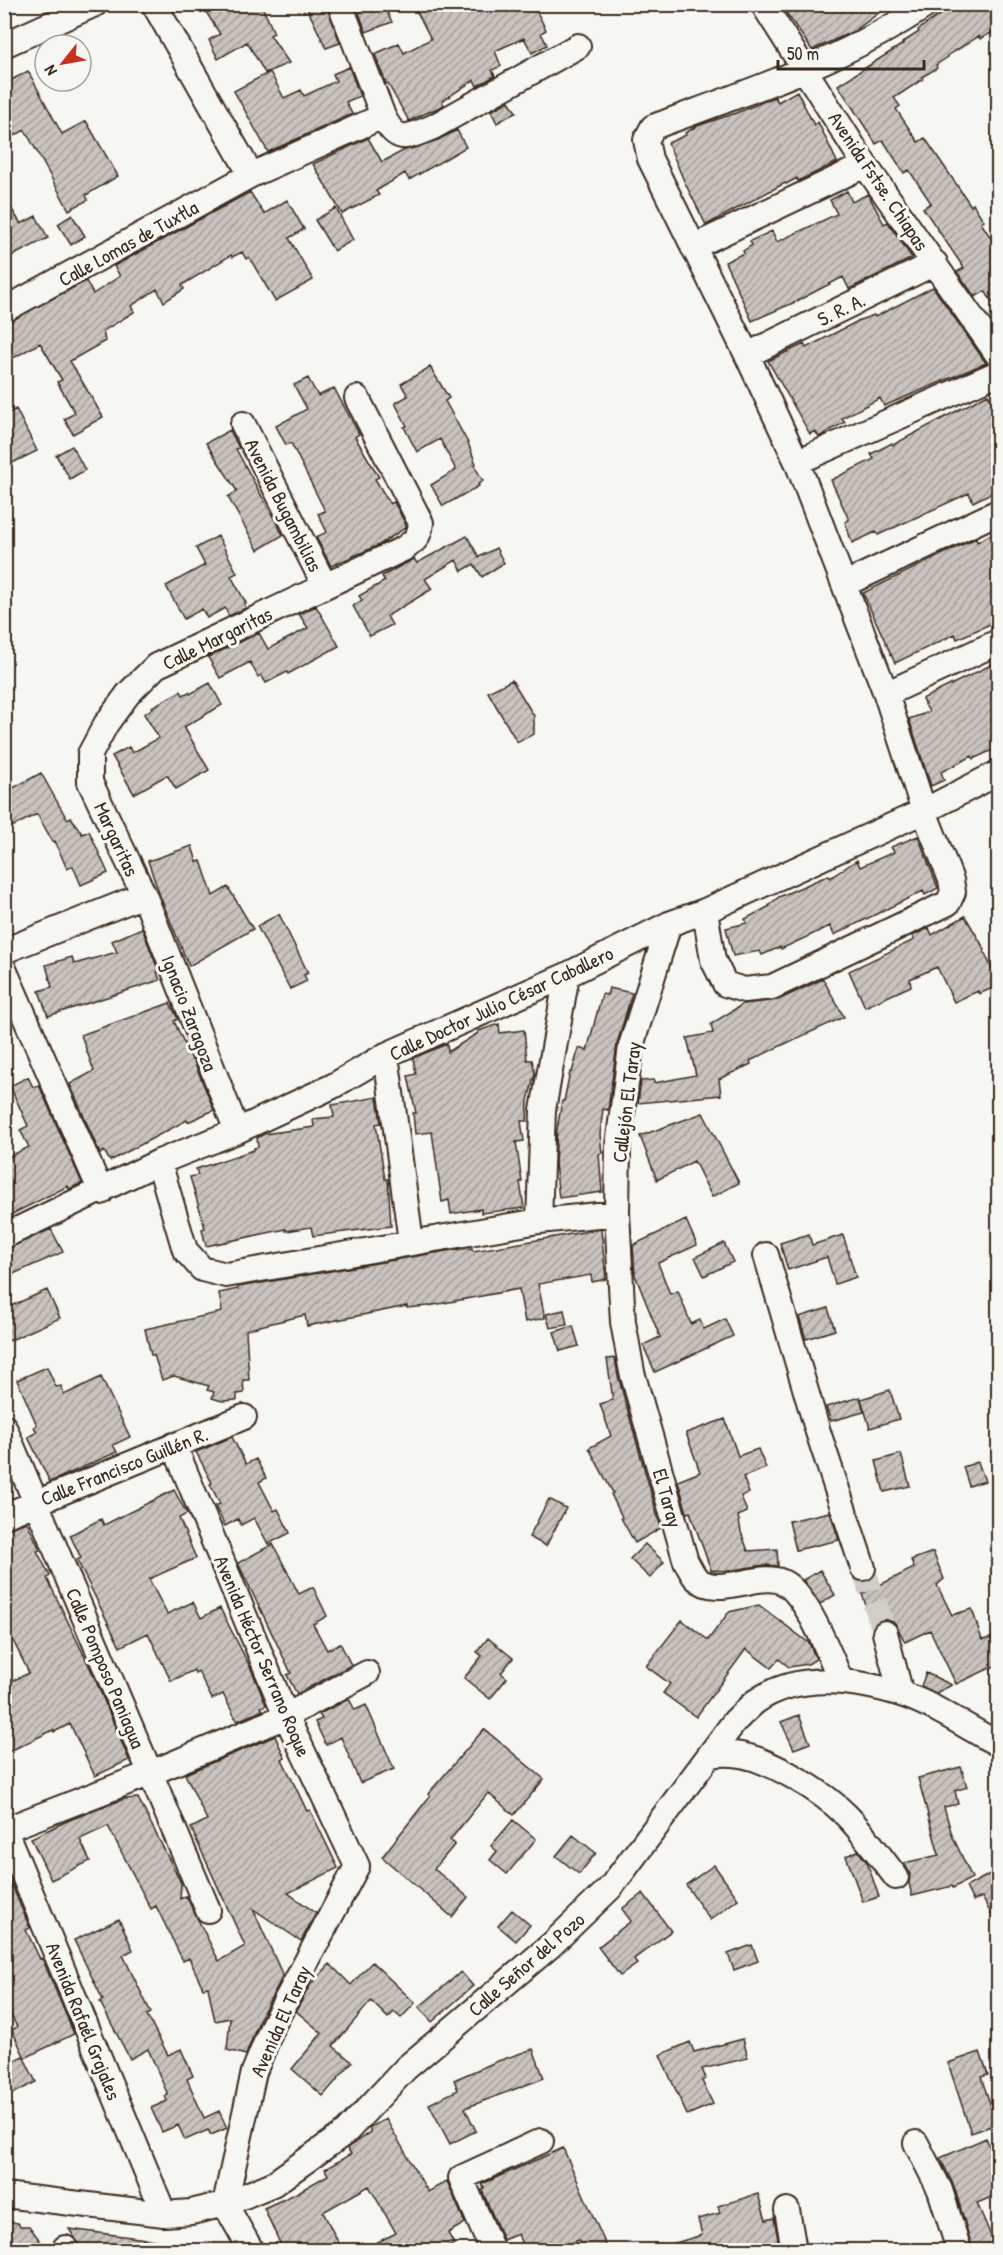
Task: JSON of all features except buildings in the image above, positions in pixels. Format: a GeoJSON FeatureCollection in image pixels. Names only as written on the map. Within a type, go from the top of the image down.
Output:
{"type":"FeatureCollection","features":[{"type":"Feature","properties":{"kind":"street"},"geometry":{"type":"LineString","coordinates":[[4,45],[95,4]]}},
{"type":"Feature","properties":{"kind":"street"},"geometry":{"type":"LineString","coordinates":[[154,4],[251,175]]}},
{"type":"Feature","properties":{"kind":"street","name":"Avenida Fstse. Chiapas"},"geometry":{"type":"LineString","coordinates":[[763,4],[807,70],[865,165],[999,355]]}},
{"type":"Feature","properties":{"kind":"street"},"geometry":{"type":"LineString","coordinates":[[705,911],[713,960],[724,984],[744,990],[772,987],[948,903],[953,892],[951,880],[924,811],[886,694],[797,462],[650,159],[646,140],[653,127],[807,70],[897,26],[928,4]]}},
{"type":"Feature","properties":{"kind":"street"},"geometry":{"type":"LineString","coordinates":[[345,6],[383,116],[389,128],[399,136],[409,137],[433,127],[578,46]]}},
{"type":"Feature","properties":{"kind":"street","name":"Calle Lomas de Tuxtla"},"geometry":{"type":"LineString","coordinates":[[4,310],[251,175],[383,116]]}},
{"type":"Feature","properties":{"kind":"street"},"geometry":{"type":"LineString","coordinates":[[693,247],[865,165]]}},
{"type":"Feature","properties":{"kind":"street","name":"S. R. A."},"geometry":{"type":"LineString","coordinates":[[747,355],[935,263]]}},
{"type":"Feature","properties":{"kind":"street"},"geometry":{"type":"LineString","coordinates":[[797,462],[999,373]]}},
{"type":"Feature","properties":{"kind":"street","name":"Calle Margaritas"},"geometry":{"type":"LineString","coordinates":[[90,782],[90,754],[106,724],[128,694],[156,666],[416,541],[420,534],[420,523],[357,398]]}},
{"type":"Feature","properties":{"kind":"street","name":"Avenida Bugambilias"},"geometry":{"type":"LineString","coordinates":[[243,424],[325,586]]}},
{"type":"Feature","properties":{"kind":"street"},"geometry":{"type":"LineString","coordinates":[[845,584],[999,512]]}},
{"type":"Feature","properties":{"kind":"street"},"geometry":{"type":"LineString","coordinates":[[886,694],[999,642]]}},
{"type":"Feature","properties":{"kind":"street","name":"Calle Doctor Julio César Caballero"},"geometry":{"type":"LineString","coordinates":[[4,1236],[101,1192],[159,1162],[237,1131],[333,1086],[386,1055],[567,975],[669,924],[705,911],[924,811],[999,773]]}},
{"type":"Feature","properties":{"kind":"street","name":"Margaritas"},"geometry":{"type":"LineString","coordinates":[[90,782],[144,895]]}},
{"type":"Feature","properties":{"kind":"street"},"geometry":{"type":"LineString","coordinates":[[4,951],[144,895]]}},
{"type":"Feature","properties":{"kind":"street","name":"Ignacio Zaragoza"},"geometry":{"type":"LineString","coordinates":[[144,895],[237,1131]]}},
{"type":"Feature","properties":{"kind":"street","name":"Callejón El Taray"},"geometry":{"type":"LineString","coordinates":[[617,1212],[618,1144],[631,1046],[669,924]]}},
{"type":"Feature","properties":{"kind":"street"},"geometry":{"type":"LineString","coordinates":[[4,969],[101,1192]]}},
{"type":"Feature","properties":{"kind":"street"},"geometry":{"type":"LineString","coordinates":[[539,1221],[543,1110],[567,975]]}},
{"type":"Feature","properties":{"kind":"street"},"geometry":{"type":"LineString","coordinates":[[386,1055],[411,1242]]}},
{"type":"Feature","properties":{"kind":"street"},"geometry":{"type":"LineString","coordinates":[[159,1162],[185,1250],[202,1269],[226,1275],[539,1221],[617,1212]]}},
{"type":"Feature","properties":{"kind":"street","name":"El Taray"},"geometry":{"type":"LineString","coordinates":[[617,1212],[623,1322],[632,1372],[687,1562],[696,1579],[713,1586],[769,1580],[780,1580],[788,1585],[813,1619],[841,1681]]}},
{"type":"Feature","properties":{"kind":"street"},"geometry":{"type":"LineString","coordinates":[[766,1256],[818,1432],[863,1568]]}},
{"type":"Feature","properties":{"kind":"street","name":"Calle Francisco Guillén R."},"geometry":{"type":"LineString","coordinates":[[4,1516],[244,1417]]}},
{"type":"Feature","properties":{"kind":"street","name":"Calle Pomposo Paniagua"},"geometry":{"type":"LineString","coordinates":[[4,1427],[208,1910]]}},
{"type":"Feature","properties":{"kind":"street","name":"Avenida Héctor Serrano Roque"},"geometry":{"type":"LineString","coordinates":[[174,1444],[286,1716],[357,1866]]}},
{"type":"Feature","properties":{"kind":"street"},"geometry":{"type":"LineString","coordinates":[[885,1632],[901,1694]]}},
{"type":"Feature","properties":{"kind":"street"},"geometry":{"type":"LineString","coordinates":[[5,1829],[151,1773],[286,1716],[368,1673]]}},
{"type":"Feature","properties":{"kind":"street","name":"Calle Señor del Pozo"},"geometry":{"type":"LineString","coordinates":[[4,2195],[164,2214],[191,2212],[225,2204],[273,2184],[346,2132],[406,2068],[550,1946],[611,1887],[735,1721],[756,1702],[787,1688],[810,1682],[841,1681],[901,1694],[999,1744]]}},
{"type":"Feature","properties":{"kind":"street"},"geometry":{"type":"LineString","coordinates":[[710,1755],[733,1754],[753,1758],[802,1783],[846,1815],[896,1877]]}},
{"type":"Feature","properties":{"kind":"street","name":"Avenida Rafaél Grajales"},"geometry":{"type":"LineString","coordinates":[[5,1829],[164,2214]]}},
{"type":"Feature","properties":{"kind":"street","name":"Avenida El Taray"},"geometry":{"type":"LineString","coordinates":[[225,2204],[254,2072],[273,2025],[357,1866]]}},
{"type":"Feature","properties":{"kind":"street"},"geometry":{"type":"LineString","coordinates":[[484,2247],[461,2178],[541,2141]]}},
{"type":"Feature","properties":{"kind":"street"},"geometry":{"type":"LineString","coordinates":[[916,2143],[940,2190],[959,2250]]}},
{"type":"Feature","properties":{"kind":"street"},"geometry":{"type":"LineString","coordinates":[[225,2204],[251,2250]]}},
{"type":"Feature","properties":{"kind":"street"},"geometry":{"type":"LineString","coordinates":[[787,2210],[794,2250]]}},
{"type":"Feature","properties":{"kind":"tunnel"},"geometry":{"type":"LineString","coordinates":[[863,1568],[885,1633]]}}]}
